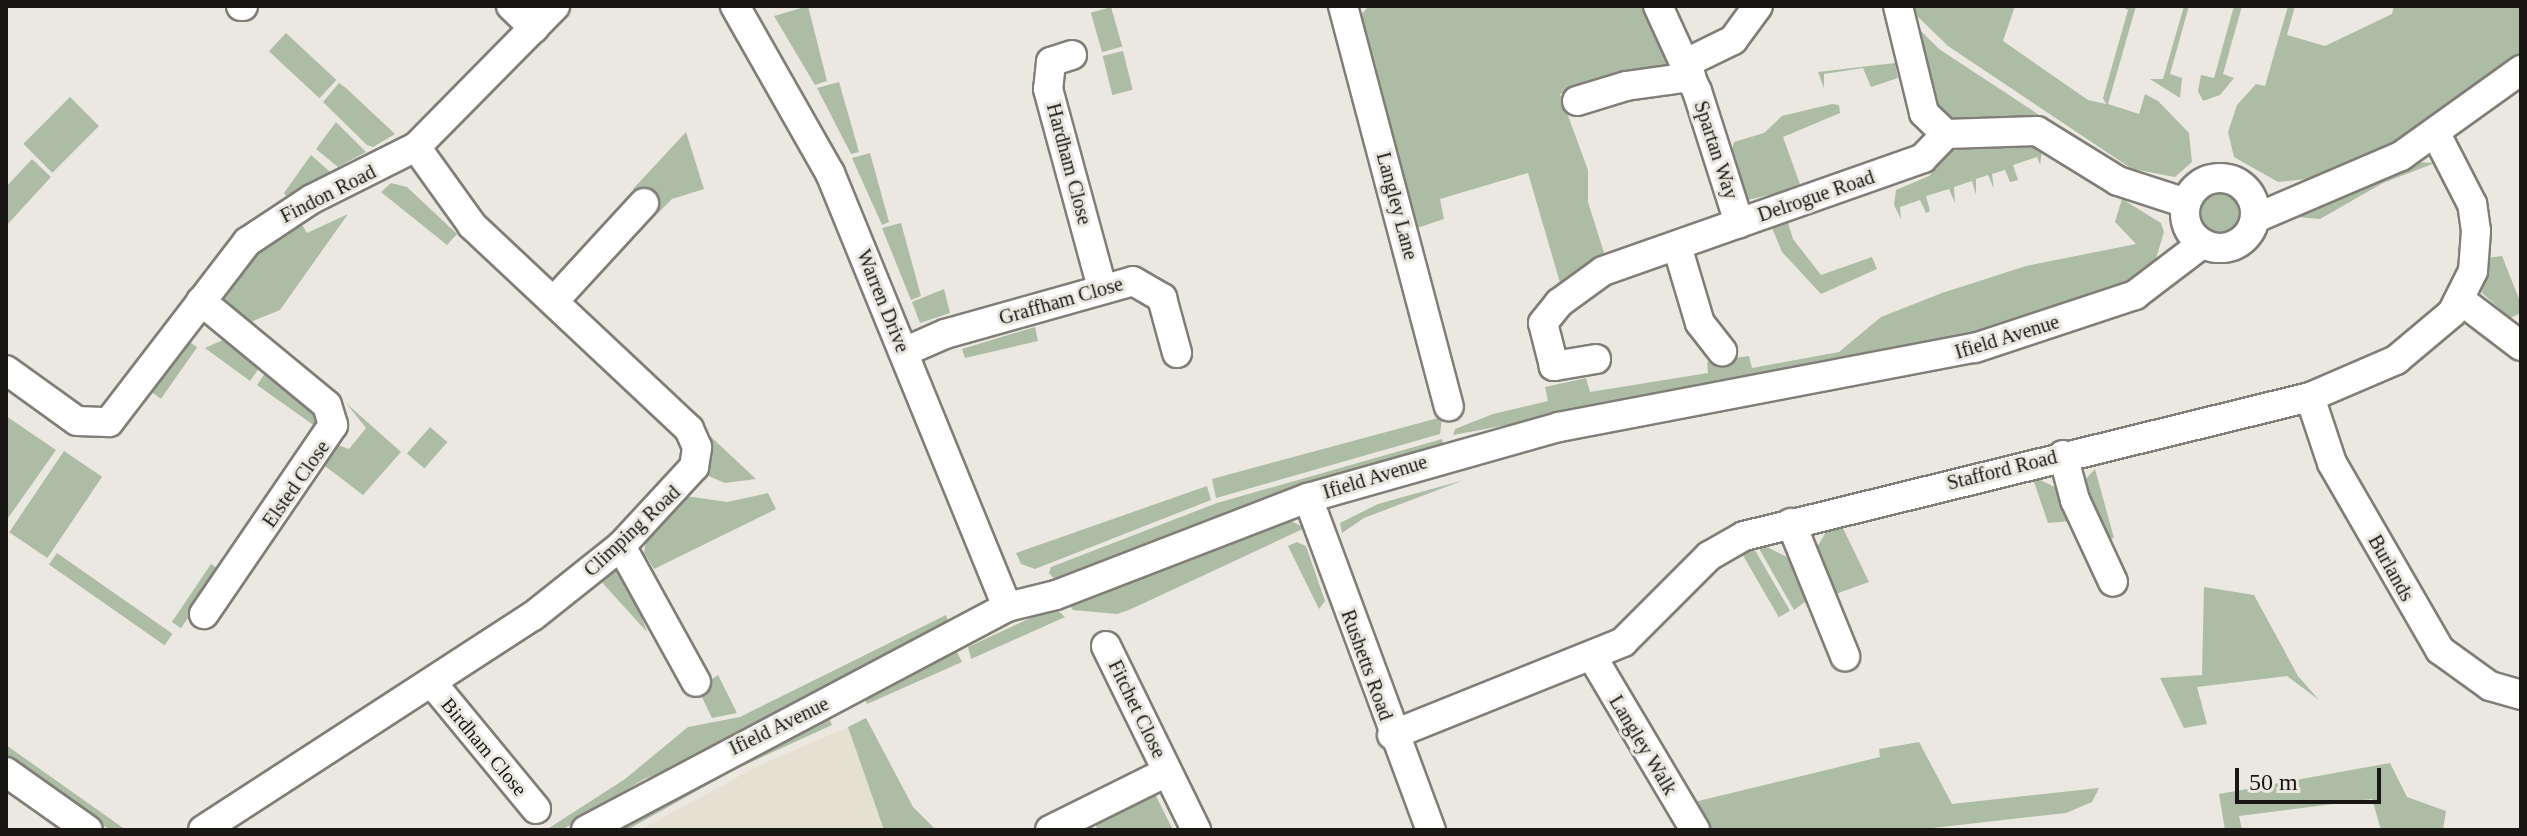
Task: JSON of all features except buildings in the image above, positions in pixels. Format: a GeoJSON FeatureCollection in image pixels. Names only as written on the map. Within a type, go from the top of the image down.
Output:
{"type":"FeatureCollection","features":[{"type":"Feature","properties":{"kind":"street"},"geometry":{"type":"LineString","coordinates":[[511,6],[534,28]]}},
{"type":"Feature","properties":{"kind":"street","name":"Findon Road"},"geometry":{"type":"LineString","coordinates":[[6,370],[77,421],[109,422],[228,264],[268,225],[416,147],[555,6]]}},
{"type":"Feature","properties":{"kind":"street","name":"Warren Drive"},"geometry":{"type":"LineString","coordinates":[[735,6],[814,141],[904,352],[1007,607]]}},
{"type":"Feature","properties":{"kind":"street","name":"Langley Lane"},"geometry":{"type":"LineString","coordinates":[[1343,6],[1449,406]]}},
{"type":"Feature","properties":{"kind":"street","name":"Spartan Way"},"geometry":{"type":"LineString","coordinates":[[1658,6],[1688,70],[1739,223]]}},
{"type":"Feature","properties":{"kind":"street"},"geometry":{"type":"LineString","coordinates":[[1688,70],[1733,40],[1758,6]]}},
{"type":"Feature","properties":{"kind":"street"},"geometry":{"type":"LineString","coordinates":[[1898,6],[1924,113],[1946,134],[2037,131],[2118,181],[2186,203]]}},
{"type":"Feature","properties":{"kind":"street","name":"Hardham Close"},"geometry":{"type":"LineString","coordinates":[[1072,55],[1051,62],[1048,89],[1102,288]]}},
{"type":"Feature","properties":{"kind":"street","name":"Spartan Way"},"geometry":{"type":"LineString","coordinates":[[1577,101],[1688,70]]}},
{"type":"Feature","properties":{"kind":"street"},"geometry":{"type":"LineString","coordinates":[[2334,187],[2244,186],[2210,179],[2186,203],[2188,227],[2202,244],[2236,245],[2256,218],[2370,174],[2436,134],[2521,70]]}},
{"type":"Feature","properties":{"kind":"street","name":"Delrogue Road"},"geometry":{"type":"LineString","coordinates":[[1596,359],[1559,367],[1550,363],[1542,330],[1546,317],[1603,271],[1923,158],[1946,134]]}},
{"type":"Feature","properties":{"kind":"street","name":"Stafford Road"},"geometry":{"type":"LineString","coordinates":[[1392,735],[1593,658],[1643,628],[1725,544],[1791,523],[2310,397],[2396,360],[2439,327],[2462,301],[2475,258],[2475,218],[2467,189],[2436,134]]}},
{"type":"Feature","properties":{"kind":"street","name":"Climping Road"},"geometry":{"type":"LineString","coordinates":[[203,830],[433,684],[533,616],[621,546],[687,479],[696,459],[695,438],[459,211],[416,147]]}},
{"type":"Feature","properties":{"kind":"street"},"geometry":{"type":"LineString","coordinates":[[2244,186],[2256,218]]}},
{"type":"Feature","properties":{"kind":"street"},"geometry":{"type":"LineString","coordinates":[[554,301],[644,203]]}},
{"type":"Feature","properties":{"kind":"street","name":"Ifield Avenue"},"geometry":{"type":"LineString","coordinates":[[586,830],[1007,607],[1056,595],[1308,498],[1559,427],[1975,348],[2135,295],[2202,244]]}},
{"type":"Feature","properties":{"kind":"street"},"geometry":{"type":"LineString","coordinates":[[1677,246],[1700,323],[1722,351]]}},
{"type":"Feature","properties":{"kind":"street","name":"Graffham Close"},"geometry":{"type":"LineString","coordinates":[[904,352],[1102,288],[1133,281],[1154,290],[1166,308],[1177,353]]}},
{"type":"Feature","properties":{"kind":"street","name":"Elsted Close"},"geometry":{"type":"LineString","coordinates":[[201,301],[327,405],[333,425],[204,614]]}},
{"type":"Feature","properties":{"kind":"street"},"geometry":{"type":"LineString","coordinates":[[2462,301],[2521,346]]}},
{"type":"Feature","properties":{"kind":"street","name":"Burlands"},"geometry":{"type":"LineString","coordinates":[[2310,397],[2332,463],[2440,650],[2490,686],[2521,695]]}},
{"type":"Feature","properties":{"kind":"street"},"geometry":{"type":"LineString","coordinates":[[2063,455],[2075,500],[2113,582]]}},
{"type":"Feature","properties":{"kind":"street","name":"Rushetts Road"},"geometry":{"type":"LineString","coordinates":[[1308,498],[1392,735],[1431,830]]}},
{"type":"Feature","properties":{"kind":"street"},"geometry":{"type":"LineString","coordinates":[[1791,523],[1845,656]]}},
{"type":"Feature","properties":{"kind":"street"},"geometry":{"type":"LineString","coordinates":[[621,546],[696,682]]}},
{"type":"Feature","properties":{"kind":"street","name":"Fitchet Close"},"geometry":{"type":"LineString","coordinates":[[1106,646],[1196,830]]}},
{"type":"Feature","properties":{"kind":"street","name":"Langley Walk"},"geometry":{"type":"LineString","coordinates":[[1593,658],[1695,830]]}},
{"type":"Feature","properties":{"kind":"street","name":"Birdham Close"},"geometry":{"type":"LineString","coordinates":[[433,684],[536,809]]}},
{"type":"Feature","properties":{"kind":"street"},"geometry":{"type":"LineString","coordinates":[[6,772],[88,830]]}},
{"type":"Feature","properties":{"kind":"street","name":"Fitchet Close"},"geometry":{"type":"LineString","coordinates":[[1050,830],[1167,772]]}},
{"type":"Feature","properties":{"kind":"shaded area"},"geometry":{"type":"Polygon","coordinates":[[[848,727],[884,830],[640,830],[758,766],[848,727]]]}},
{"type":"Feature","properties":{"kind":"green space"},"geometry":{"type":"Polygon","coordinates":[[[808,6],[827,81],[815,85],[774,16],[808,6]]]}},
{"type":"Feature","properties":{"kind":"green space"},"geometry":{"type":"Polygon","coordinates":[[[1369,6],[1646,6],[1668,55],[1666,68],[1560,94],[1588,170],[1588,202],[1606,259],[1561,286],[1528,173],[1440,199],[1444,219],[1417,228],[1410,219],[1359,17],[1369,6]]]}},
{"type":"Feature","properties":{"kind":"green space"},"geometry":{"type":"Polygon","coordinates":[[[1913,6],[2015,6],[2003,41],[2088,100],[2106,104],[2103,98],[2128,10],[2121,6],[2136,6],[2108,104],[2139,114],[2145,94],[2158,101],[2189,133],[2192,162],[2175,177],[2132,169],[1948,46],[1915,14],[1913,6]]]}},
{"type":"Feature","properties":{"kind":"green space"},"geometry":{"type":"Polygon","coordinates":[[[2184,6],[2189,6],[2170,74],[2182,78],[2180,98],[2150,79],[2163,79],[2184,6]]]}},
{"type":"Feature","properties":{"kind":"green space"},"geometry":{"type":"Polygon","coordinates":[[[2234,6],[2242,6],[2223,74],[2234,78],[2220,95],[2203,101],[2198,91],[2201,75],[2214,78],[2234,6]]]}},
{"type":"Feature","properties":{"kind":"green space"},"geometry":{"type":"Polygon","coordinates":[[[2288,6],[2295,6],[2287,35],[2325,46],[2392,14],[2394,6],[2521,6],[2521,54],[2401,141],[2326,177],[2278,182],[2234,157],[2228,132],[2237,105],[2256,84],[2265,86],[2288,6]]]}},
{"type":"Feature","properties":{"kind":"green space"},"geometry":{"type":"Polygon","coordinates":[[[1111,7],[1122,46],[1102,52],[1091,13],[1111,7]]]}},
{"type":"Feature","properties":{"kind":"green space"},"geometry":{"type":"Polygon","coordinates":[[[1907,17],[1939,49],[2062,130],[1961,127],[1939,114],[1907,17]]]}},
{"type":"Feature","properties":{"kind":"green space"},"geometry":{"type":"Polygon","coordinates":[[[286,33],[336,80],[319,98],[269,51],[286,33]]]}},
{"type":"Feature","properties":{"kind":"green space"},"geometry":{"type":"Polygon","coordinates":[[[1123,51],[1133,90],[1112,95],[1103,56],[1123,51]]]}},
{"type":"Feature","properties":{"kind":"green space"},"geometry":{"type":"Polygon","coordinates":[[[1895,63],[1898,78],[1871,87],[1863,68],[1824,74],[1824,88],[1818,72],[1895,63]]]}},
{"type":"Feature","properties":{"kind":"green space"},"geometry":{"type":"Polygon","coordinates":[[[839,82],[859,152],[851,154],[817,88],[839,82]]]}},
{"type":"Feature","properties":{"kind":"green space"},"geometry":{"type":"Polygon","coordinates":[[[339,83],[395,134],[373,147],[367,145],[323,102],[339,83]]]}},
{"type":"Feature","properties":{"kind":"green space"},"geometry":{"type":"Polygon","coordinates":[[[70,97],[99,126],[52,173],[23,144],[70,97]]]}},
{"type":"Feature","properties":{"kind":"green space"},"geometry":{"type":"Polygon","coordinates":[[[1839,105],[1840,113],[1783,137],[1801,187],[1748,200],[1731,154],[1734,142],[1764,133],[1782,116],[1839,105]]]}},
{"type":"Feature","properties":{"kind":"green space"},"geometry":{"type":"Polygon","coordinates":[[[336,122],[366,152],[338,167],[316,149],[336,122]]]}},
{"type":"Feature","properties":{"kind":"green space"},"geometry":{"type":"Polygon","coordinates":[[[686,132],[704,189],[672,199],[658,213],[633,189],[686,132]]]}},
{"type":"Feature","properties":{"kind":"green space"},"geometry":{"type":"Polygon","coordinates":[[[2019,143],[2042,151],[2040,165],[2037,157],[2013,165],[2018,180],[2010,182],[2005,170],[1992,174],[1994,189],[1988,175],[1976,179],[1976,195],[1972,181],[1954,187],[1955,203],[1949,189],[1926,196],[1930,211],[1926,213],[1920,200],[1900,207],[1901,219],[1894,205],[1896,190],[1929,176],[1950,151],[2019,143]]]}},
{"type":"Feature","properties":{"kind":"green space"},"geometry":{"type":"Polygon","coordinates":[[[870,153],[889,222],[882,225],[852,158],[870,153]]]}},
{"type":"Feature","properties":{"kind":"green space"},"geometry":{"type":"Polygon","coordinates":[[[311,155],[330,172],[286,196],[284,193],[311,155]]]}},
{"type":"Feature","properties":{"kind":"green space"},"geometry":{"type":"Polygon","coordinates":[[[32,159],[51,177],[6,226],[6,187],[32,159]]]}},
{"type":"Feature","properties":{"kind":"green space"},"geometry":{"type":"Polygon","coordinates":[[[2415,162],[2435,163],[2383,183],[2320,219],[2283,216],[2355,192],[2415,162]]]}},
{"type":"Feature","properties":{"kind":"green space"},"geometry":{"type":"Polygon","coordinates":[[[391,183],[407,187],[457,234],[447,245],[381,192],[391,183]]]}},
{"type":"Feature","properties":{"kind":"green space"},"geometry":{"type":"Polygon","coordinates":[[[2211,189],[2231,189],[2245,203],[2245,223],[2231,237],[2211,237],[2197,223],[2197,203],[2211,189]]]}},
{"type":"Feature","properties":{"kind":"green space"},"geometry":{"type":"Polygon","coordinates":[[[2122,199],[2161,223],[2164,232],[2155,262],[2126,284],[1999,328],[1911,351],[1453,435],[1455,429],[1493,414],[1548,401],[1545,387],[1586,378],[1590,392],[1708,373],[1707,362],[1749,356],[1752,368],[1839,352],[1881,317],[1942,293],[2026,266],[2136,244],[2115,222],[2122,199]]]}},
{"type":"Feature","properties":{"kind":"green space"},"geometry":{"type":"Polygon","coordinates":[[[348,214],[280,310],[248,323],[225,306],[223,294],[247,256],[298,218],[307,233],[348,214]]]}},
{"type":"Feature","properties":{"kind":"green space"},"geometry":{"type":"Polygon","coordinates":[[[901,223],[921,296],[911,300],[882,228],[901,223]]]}},
{"type":"Feature","properties":{"kind":"green space"},"geometry":{"type":"Polygon","coordinates":[[[1788,223],[1793,239],[1821,275],[1872,257],[1877,269],[1821,294],[1782,252],[1772,228],[1788,223]]]}},
{"type":"Feature","properties":{"kind":"green space"},"geometry":{"type":"Polygon","coordinates":[[[2502,256],[2521,304],[2521,313],[2510,318],[2482,293],[2487,258],[2502,256]]]}},
{"type":"Feature","properties":{"kind":"green space"},"geometry":{"type":"Polygon","coordinates":[[[944,289],[950,313],[920,323],[912,302],[944,289]]]}},
{"type":"Feature","properties":{"kind":"green space"},"geometry":{"type":"Polygon","coordinates":[[[1035,327],[1038,341],[965,358],[962,349],[1035,327]]]}},
{"type":"Feature","properties":{"kind":"green space"},"geometry":{"type":"Polygon","coordinates":[[[234,335],[262,364],[250,381],[205,348],[234,335]]]}},
{"type":"Feature","properties":{"kind":"green space"},"geometry":{"type":"Polygon","coordinates":[[[184,338],[197,347],[161,399],[148,390],[184,338]]]}},
{"type":"Feature","properties":{"kind":"green space"},"geometry":{"type":"Polygon","coordinates":[[[268,369],[317,413],[319,429],[257,385],[268,369]]]}},
{"type":"Feature","properties":{"kind":"green space"},"geometry":{"type":"Polygon","coordinates":[[[346,403],[401,452],[363,495],[321,463],[335,444],[349,449],[366,428],[346,403]]]}},
{"type":"Feature","properties":{"kind":"green space"},"geometry":{"type":"Polygon","coordinates":[[[6,416],[56,450],[6,521],[6,416]]]}},
{"type":"Feature","properties":{"kind":"green space"},"geometry":{"type":"Polygon","coordinates":[[[1442,417],[1440,434],[1216,498],[1212,479],[1442,417]]]}},
{"type":"Feature","properties":{"kind":"green space"},"geometry":{"type":"Polygon","coordinates":[[[430,427],[447,442],[424,469],[407,453],[430,427]]]}},
{"type":"Feature","properties":{"kind":"green space"},"geometry":{"type":"Polygon","coordinates":[[[710,436],[756,479],[725,483],[704,474],[710,436]]]}},
{"type":"Feature","properties":{"kind":"green space"},"geometry":{"type":"Polygon","coordinates":[[[1442,439],[1443,443],[1345,474],[1056,581],[1049,573],[1051,567],[1217,503],[1442,439]]]}},
{"type":"Feature","properties":{"kind":"green space"},"geometry":{"type":"Polygon","coordinates":[[[64,451],[102,477],[47,558],[9,532],[64,451]]]}},
{"type":"Feature","properties":{"kind":"green space"},"geometry":{"type":"Polygon","coordinates":[[[2095,469],[2114,538],[2100,541],[2081,484],[2095,469]]]}},
{"type":"Feature","properties":{"kind":"green space"},"geometry":{"type":"Polygon","coordinates":[[[2032,476],[2061,490],[2072,521],[2048,523],[2032,476]]]}},
{"type":"Feature","properties":{"kind":"green space"},"geometry":{"type":"Polygon","coordinates":[[[1464,480],[1364,518],[1342,533],[1340,523],[1378,504],[1464,480]]]}},
{"type":"Feature","properties":{"kind":"green space"},"geometry":{"type":"Polygon","coordinates":[[[1207,486],[1211,500],[1035,569],[1021,564],[1016,553],[1207,486]]]}},
{"type":"Feature","properties":{"kind":"green space"},"geometry":{"type":"Polygon","coordinates":[[[768,493],[776,509],[654,569],[644,553],[646,541],[686,496],[727,502],[768,493]]]}},
{"type":"Feature","properties":{"kind":"green space"},"geometry":{"type":"Polygon","coordinates":[[[1287,519],[1305,528],[1129,610],[1117,614],[1073,610],[1066,601],[1287,519]]]}},
{"type":"Feature","properties":{"kind":"green space"},"geometry":{"type":"Polygon","coordinates":[[[1840,522],[1869,582],[1833,595],[1814,552],[1831,524],[1840,522]]]}},
{"type":"Feature","properties":{"kind":"green space"},"geometry":{"type":"Polygon","coordinates":[[[1297,542],[1306,546],[1325,601],[1319,609],[1288,546],[1297,542]]]}},
{"type":"Feature","properties":{"kind":"green space"},"geometry":{"type":"Polygon","coordinates":[[[1752,545],[1790,611],[1779,617],[1741,552],[1752,545]]]}},
{"type":"Feature","properties":{"kind":"green space"},"geometry":{"type":"Polygon","coordinates":[[[1763,545],[1795,561],[1813,596],[1794,610],[1758,547],[1763,545]]]}},
{"type":"Feature","properties":{"kind":"green space"},"geometry":{"type":"Polygon","coordinates":[[[57,553],[173,634],[164,645],[49,564],[57,553]]]}},
{"type":"Feature","properties":{"kind":"green space"},"geometry":{"type":"Polygon","coordinates":[[[211,564],[220,570],[181,628],[172,622],[211,564]]]}},
{"type":"Feature","properties":{"kind":"green space"},"geometry":{"type":"Polygon","coordinates":[[[611,571],[622,572],[630,584],[647,632],[598,578],[611,571]]]}},
{"type":"Feature","properties":{"kind":"green space"},"geometry":{"type":"Polygon","coordinates":[[[2204,587],[2254,595],[2298,676],[2319,700],[2287,676],[2197,687],[2207,724],[2184,728],[2160,678],[2202,675],[2204,587]]]}},
{"type":"Feature","properties":{"kind":"green space"},"geometry":{"type":"Polygon","coordinates":[[[1054,607],[1065,617],[971,659],[968,647],[1054,607]]]}},
{"type":"Feature","properties":{"kind":"green space"},"geometry":{"type":"Polygon","coordinates":[[[946,615],[950,626],[685,764],[644,779],[562,830],[546,830],[625,779],[688,727],[740,717],[946,615]]]}},
{"type":"Feature","properties":{"kind":"green space"},"geometry":{"type":"Polygon","coordinates":[[[956,650],[962,662],[867,704],[863,694],[956,650]]]}},
{"type":"Feature","properties":{"kind":"green space"},"geometry":{"type":"Polygon","coordinates":[[[718,675],[737,713],[712,718],[698,689],[718,675]]]}},
{"type":"Feature","properties":{"kind":"green space"},"geometry":{"type":"Polygon","coordinates":[[[827,713],[832,725],[736,769],[627,830],[613,830],[827,713]]]}},
{"type":"Feature","properties":{"kind":"green space"},"geometry":{"type":"Polygon","coordinates":[[[866,718],[913,807],[936,830],[884,830],[848,727],[866,718]]]}},
{"type":"Feature","properties":{"kind":"green space"},"geometry":{"type":"Polygon","coordinates":[[[1919,742],[1952,804],[2099,788],[2092,802],[2066,813],[1915,830],[1709,830],[1690,803],[1880,757],[1879,749],[1919,742]]]}},
{"type":"Feature","properties":{"kind":"green space"},"geometry":{"type":"Polygon","coordinates":[[[6,745],[126,830],[110,830],[75,806],[6,756],[6,745]]]}},
{"type":"Feature","properties":{"kind":"green space"},"geometry":{"type":"Polygon","coordinates":[[[2390,763],[2407,797],[2446,811],[2443,830],[2381,830],[2372,799],[2239,816],[2242,830],[2225,830],[2219,794],[2390,763]]]}},
{"type":"Feature","properties":{"kind":"green space"},"geometry":{"type":"Polygon","coordinates":[[[1152,788],[1173,830],[1098,830],[1092,817],[1152,788]]]}}]}
